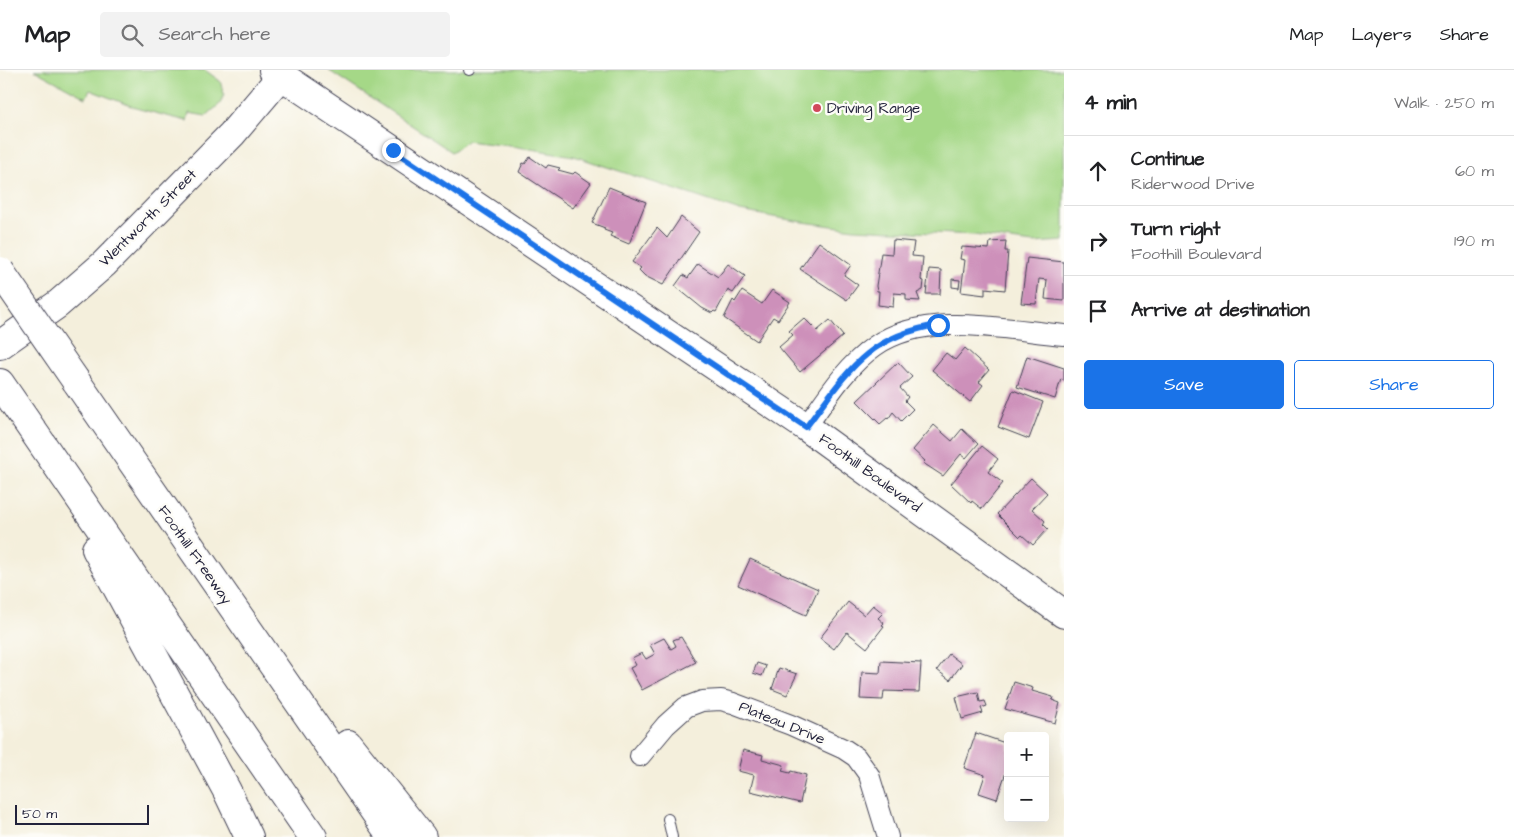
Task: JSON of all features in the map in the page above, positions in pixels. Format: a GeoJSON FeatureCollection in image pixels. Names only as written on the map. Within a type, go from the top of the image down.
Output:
{"type":"FeatureCollection","features":[{"type":"Feature","properties":{"kind":"main road","name":"Wentworth Street"},"geometry":{"type":"LineString","coordinates":[[0,345],[58,304],[104,264],[232,134],[278,73]]}},
{"type":"Feature","properties":{"kind":"main road","name":"Foothill Boulevard"},"geometry":{"type":"LineString","coordinates":[[278,73],[806,427],[1064,614]]}},
{"type":"Feature","properties":{"kind":"main road","name":"Foothill Freeway"},"geometry":{"type":"LineString","coordinates":[[0,271],[392,837]]}},
{"type":"Feature","properties":{"kind":"main road"},"geometry":{"type":"LineString","coordinates":[[0,383],[313,837]]}},
{"type":"Feature","properties":{"kind":"main road"},"geometry":{"type":"LineString","coordinates":[[27,422],[227,791],[249,837]]}},
{"type":"Feature","properties":{"kind":"main road"},"geometry":{"type":"LineString","coordinates":[[187,542],[422,837]]}},
{"type":"Feature","properties":{"kind":"street"},"geometry":{"type":"LineString","coordinates":[[806,427],[853,366],[876,346],[901,334],[950,324],[1064,335]]}},
{"type":"Feature","properties":{"kind":"street","name":"Plateau Drive"},"geometry":{"type":"LineString","coordinates":[[640,756],[666,725],[686,707],[702,701],[720,700],[733,703],[851,752],[869,775],[888,837]]}},
{"type":"Feature","properties":{"kind":"lane"},"geometry":{"type":"LineString","coordinates":[[668,819],[672,837]]}},
{"type":"Feature","properties":{"kind":"green space"},"geometry":{"type":"Polygon","coordinates":[[[34,70],[205,70],[220,81],[224,94],[220,104],[206,116],[189,113],[187,121],[139,109],[90,90],[86,98],[34,70]]]}},
{"type":"Feature","properties":{"kind":"green space"},"geometry":{"type":"Polygon","coordinates":[[[328,70],[1064,70],[1064,241],[1033,243],[974,235],[854,229],[796,221],[740,211],[574,156],[467,141],[452,152],[328,70]]]}},
{"type":"Feature","properties":{"kind":"building"},"geometry":{"type":"Polygon","coordinates":[[[530,157],[546,168],[548,165],[573,174],[575,172],[591,183],[573,208],[519,172],[523,163],[525,164],[530,157]]]}},
{"type":"Feature","properties":{"kind":"building"},"geometry":{"type":"Polygon","coordinates":[[[609,187],[646,202],[629,244],[610,236],[612,233],[592,223],[609,187]]]}},
{"type":"Feature","properties":{"kind":"building"},"geometry":{"type":"Polygon","coordinates":[[[681,217],[699,232],[663,285],[645,276],[639,270],[641,268],[632,262],[657,228],[667,238],[681,217]]]}},
{"type":"Feature","properties":{"kind":"building"},"geometry":{"type":"Polygon","coordinates":[[[893,240],[914,242],[912,256],[923,257],[921,280],[924,281],[923,290],[917,293],[920,301],[906,300],[906,294],[894,293],[893,307],[878,305],[879,291],[877,291],[876,286],[881,253],[892,254],[893,240]]]}},
{"type":"Feature","properties":{"kind":"building"},"geometry":{"type":"Polygon","coordinates":[[[1006,241],[1005,251],[1008,251],[1005,290],[985,288],[985,295],[961,292],[965,260],[960,259],[962,247],[989,249],[990,242],[1006,241]]]}},
{"type":"Feature","properties":{"kind":"building"},"geometry":{"type":"Polygon","coordinates":[[[819,242],[851,265],[844,275],[858,285],[847,300],[800,269],[819,242]]]}},
{"type":"Feature","properties":{"kind":"building"},"geometry":{"type":"Polygon","coordinates":[[[1027,258],[1064,262],[1064,301],[1045,299],[1047,280],[1039,279],[1036,304],[1021,303],[1027,258]]]}},
{"type":"Feature","properties":{"kind":"building"},"geometry":{"type":"Polygon","coordinates":[[[698,264],[718,277],[728,264],[745,276],[733,293],[728,290],[716,312],[712,313],[702,308],[675,286],[683,275],[688,278],[698,264]]]}},
{"type":"Feature","properties":{"kind":"building"},"geometry":{"type":"Polygon","coordinates":[[[929,269],[941,270],[940,294],[926,294],[929,269]]]}},
{"type":"Feature","properties":{"kind":"building"},"geometry":{"type":"Polygon","coordinates":[[[952,279],[960,280],[959,288],[952,287],[952,279]]]}},
{"type":"Feature","properties":{"kind":"building"},"geometry":{"type":"Polygon","coordinates":[[[772,290],[790,302],[778,320],[773,317],[757,341],[724,318],[733,300],[735,302],[742,291],[762,304],[772,290]]]}},
{"type":"Feature","properties":{"kind":"building"},"geometry":{"type":"Polygon","coordinates":[[[804,318],[817,331],[830,320],[843,336],[800,372],[779,347],[793,335],[789,331],[804,318]]]}},
{"type":"Feature","properties":{"kind":"building"},"geometry":{"type":"Polygon","coordinates":[[[965,348],[989,370],[979,382],[983,385],[970,402],[932,370],[946,353],[955,360],[965,348]]]}},
{"type":"Feature","properties":{"kind":"building"},"geometry":{"type":"Polygon","coordinates":[[[1027,356],[1064,368],[1064,381],[1061,379],[1055,399],[1017,387],[1027,356]]]}},
{"type":"Feature","properties":{"kind":"building"},"geometry":{"type":"Polygon","coordinates":[[[898,362],[912,377],[900,388],[908,397],[905,401],[913,409],[901,421],[893,412],[888,419],[880,424],[857,401],[898,362]]]}},
{"type":"Feature","properties":{"kind":"building"},"geometry":{"type":"Polygon","coordinates":[[[1013,390],[1043,402],[1029,439],[998,427],[1013,390]]]}},
{"type":"Feature","properties":{"kind":"building"},"geometry":{"type":"Polygon","coordinates":[[[934,425],[952,441],[962,429],[978,444],[966,458],[961,454],[943,476],[923,463],[925,461],[913,450],[934,425]]]}},
{"type":"Feature","properties":{"kind":"building"},"geometry":{"type":"Polygon","coordinates":[[[982,446],[998,459],[988,472],[1003,483],[982,509],[972,501],[971,503],[951,484],[982,446]]]}},
{"type":"Feature","properties":{"kind":"building"},"geometry":{"type":"Polygon","coordinates":[[[1031,478],[1047,493],[1032,509],[1045,521],[1043,524],[1048,529],[1033,545],[1022,535],[1020,537],[997,514],[1031,478]]]}},
{"type":"Feature","properties":{"kind":"building"},"geometry":{"type":"Polygon","coordinates":[[[750,559],[818,589],[806,615],[738,585],[750,559]]]}},
{"type":"Feature","properties":{"kind":"building"},"geometry":{"type":"Polygon","coordinates":[[[848,602],[864,615],[873,605],[883,613],[878,618],[884,623],[882,625],[884,626],[867,648],[847,632],[834,649],[820,638],[848,602]]]}},
{"type":"Feature","properties":{"kind":"building"},"geometry":{"type":"Polygon","coordinates":[[[681,637],[696,662],[642,690],[630,668],[636,665],[632,658],[642,653],[646,659],[655,654],[650,645],[664,638],[671,649],[676,646],[673,640],[681,637]]]}},
{"type":"Feature","properties":{"kind":"building"},"geometry":{"type":"Polygon","coordinates":[[[949,654],[962,664],[950,680],[937,670],[949,654]]]}},
{"type":"Feature","properties":{"kind":"building"},"geometry":{"type":"Polygon","coordinates":[[[881,661],[921,663],[919,692],[884,691],[883,700],[860,699],[862,672],[880,673],[881,661]]]}},
{"type":"Feature","properties":{"kind":"building"},"geometry":{"type":"Polygon","coordinates":[[[757,663],[766,666],[762,676],[753,673],[757,663]]]}},
{"type":"Feature","properties":{"kind":"building"},"geometry":{"type":"Polygon","coordinates":[[[779,668],[797,674],[787,695],[772,689],[779,668]]]}},
{"type":"Feature","properties":{"kind":"building"},"geometry":{"type":"Polygon","coordinates":[[[1014,682],[1033,688],[1032,691],[1053,697],[1052,700],[1060,703],[1055,723],[1005,709],[1014,682]]]}},
{"type":"Feature","properties":{"kind":"building"},"geometry":{"type":"Polygon","coordinates":[[[978,692],[980,702],[985,701],[987,706],[981,708],[983,713],[962,719],[956,697],[978,692]]]}},
{"type":"Feature","properties":{"kind":"building"},"geometry":{"type":"Polygon","coordinates":[[[976,733],[1004,743],[1004,778],[997,799],[979,793],[985,775],[964,768],[976,733]]]}},
{"type":"Feature","properties":{"kind":"building"},"geometry":{"type":"Polygon","coordinates":[[[743,750],[763,755],[762,759],[784,765],[782,771],[806,775],[800,803],[750,791],[754,775],[738,771],[743,750]]]}},
{"type":"Feature","properties":{"kind":"place","name":"Driving Range"},"geometry":{"type":"Point","coordinates":[817,108]}},
{"type":"Feature","properties":{"kind":"route"},"geometry":{"type":"LineString","coordinates":[[393,150],[806,427],[853,366],[876,346],[901,334],[938,325]]}}]}
